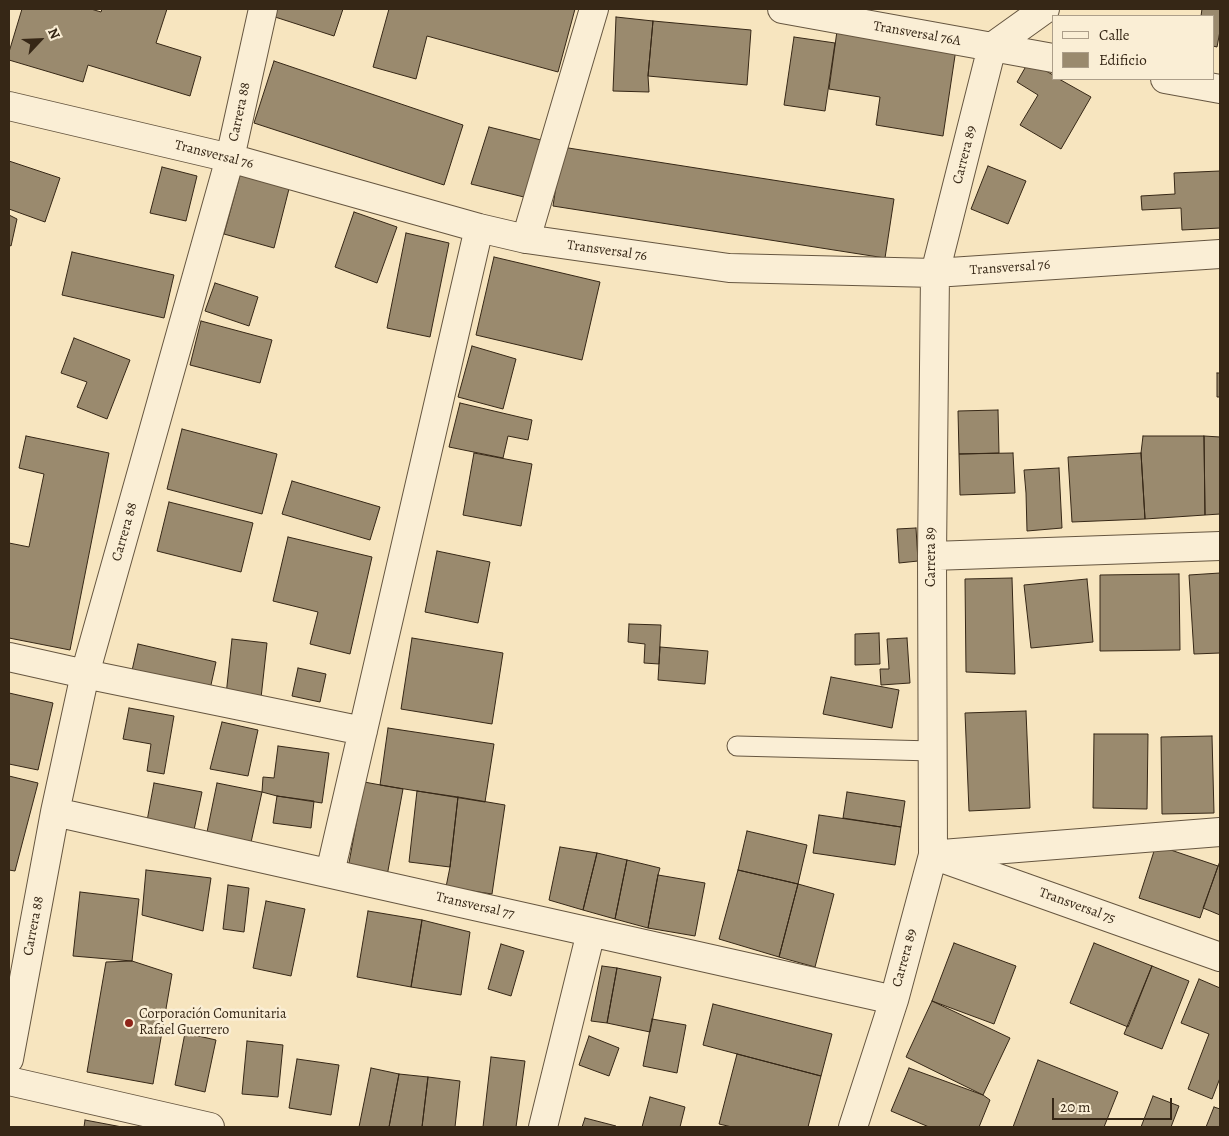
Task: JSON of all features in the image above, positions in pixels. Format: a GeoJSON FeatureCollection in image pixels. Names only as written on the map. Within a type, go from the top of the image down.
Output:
{"type":"FeatureCollection","features":[{"type":"Feature","properties":{"kind":"street","name":"Carrera 88"},"geometry":{"type":"LineString","coordinates":[[9,1059],[55,812],[85,674],[230,158],[263,9]]}},
{"type":"Feature","properties":{"kind":"street"},"geometry":{"type":"LineString","coordinates":[[526,239],[594,9]]}},
{"type":"Feature","properties":{"kind":"street","name":"Transversal 76A"},"geometry":{"type":"LineString","coordinates":[[782,9],[1052,58]]}},
{"type":"Feature","properties":{"kind":"street"},"geometry":{"type":"LineString","coordinates":[[992,47],[1045,9]]}},
{"type":"Feature","properties":{"kind":"street","name":"Carrera 89"},"geometry":{"type":"LineString","coordinates":[[853,1127],[894,1000],[933,855],[932,556],[935,273],[992,47]]}},
{"type":"Feature","properties":{"kind":"street"},"geometry":{"type":"LineString","coordinates":[[1170,80],[1220,89]]}},
{"type":"Feature","properties":{"kind":"street","name":"Transversal 76"},"geometry":{"type":"LineString","coordinates":[[9,106],[230,158],[478,228],[526,239],[729,268],[935,273],[1220,254]]}},
{"type":"Feature","properties":{"kind":"street"},"geometry":{"type":"LineString","coordinates":[[330,873],[478,228]]}},
{"type":"Feature","properties":{"kind":"street"},"geometry":{"type":"LineString","coordinates":[[932,556],[1220,546]]}},
{"type":"Feature","properties":{"kind":"street"},"geometry":{"type":"LineString","coordinates":[[9,657],[363,731]]}},
{"type":"Feature","properties":{"kind":"street","name":"Transversal 77"},"geometry":{"type":"LineString","coordinates":[[55,812],[894,1000]]}},
{"type":"Feature","properties":{"kind":"street"},"geometry":{"type":"LineString","coordinates":[[933,855],[1220,832]]}},
{"type":"Feature","properties":{"kind":"street","name":"Transversal 75"},"geometry":{"type":"LineString","coordinates":[[933,855],[1220,957]]}},
{"type":"Feature","properties":{"kind":"street"},"geometry":{"type":"LineString","coordinates":[[543,1127],[591,932]]}},
{"type":"Feature","properties":{"kind":"street"},"geometry":{"type":"LineString","coordinates":[[9,1081],[210,1127]]}},
{"type":"Feature","properties":{"kind":"lane"},"geometry":{"type":"LineString","coordinates":[[737,746],[933,751]]}},
{"type":"Feature","properties":{"kind":"building"},"geometry":{"type":"Polygon","coordinates":[[[22,9],[91,9],[101,12],[102,9],[167,9],[156,43],[201,57],[190,96],[88,65],[83,82],[9,60],[9,52],[22,9]]]}},
{"type":"Feature","properties":{"kind":"building"},"geometry":{"type":"Polygon","coordinates":[[[274,9],[343,9],[334,36],[272,16],[274,9]]]}},
{"type":"Feature","properties":{"kind":"building"},"geometry":{"type":"Polygon","coordinates":[[[389,9],[575,9],[558,72],[427,36],[416,79],[373,67],[389,9]]]}},
{"type":"Feature","properties":{"kind":"building"},"geometry":{"type":"Polygon","coordinates":[[[1202,9],[1220,9],[1220,31],[1217,47],[1214,46],[1214,15],[1201,15],[1202,9]]]}},
{"type":"Feature","properties":{"kind":"building"},"geometry":{"type":"Polygon","coordinates":[[[616,17],[653,21],[648,76],[649,92],[613,91],[616,17]]]}},
{"type":"Feature","properties":{"kind":"building"},"geometry":{"type":"Polygon","coordinates":[[[653,21],[751,30],[747,85],[648,76],[653,21]]]}},
{"type":"Feature","properties":{"kind":"building"},"geometry":{"type":"Polygon","coordinates":[[[837,31],[956,49],[943,136],[876,125],[880,97],[829,89],[837,31]]]}},
{"type":"Feature","properties":{"kind":"building"},"geometry":{"type":"Polygon","coordinates":[[[794,37],[835,43],[825,111],[784,105],[794,37]]]}},
{"type":"Feature","properties":{"kind":"building"},"geometry":{"type":"Polygon","coordinates":[[[274,61],[463,125],[444,185],[254,123],[274,61]]]}},
{"type":"Feature","properties":{"kind":"building"},"geometry":{"type":"Polygon","coordinates":[[[1029,61],[1052,74],[1052,80],[1061,80],[1091,97],[1061,149],[1020,125],[1038,95],[1017,82],[1029,61]]]}},
{"type":"Feature","properties":{"kind":"building"},"geometry":{"type":"Polygon","coordinates":[[[489,127],[541,140],[532,199],[471,184],[489,127]]]}},
{"type":"Feature","properties":{"kind":"building"},"geometry":{"type":"Polygon","coordinates":[[[562,147],[894,199],[885,258],[553,206],[562,147]]]}},
{"type":"Feature","properties":{"kind":"building"},"geometry":{"type":"Polygon","coordinates":[[[9,161],[60,178],[45,222],[9,209],[9,161]]]}},
{"type":"Feature","properties":{"kind":"building"},"geometry":{"type":"Polygon","coordinates":[[[988,166],[1026,181],[1008,224],[971,209],[988,166]]]}},
{"type":"Feature","properties":{"kind":"building"},"geometry":{"type":"Polygon","coordinates":[[[162,167],[197,176],[186,221],[150,213],[162,167]]]}},
{"type":"Feature","properties":{"kind":"building"},"geometry":{"type":"Polygon","coordinates":[[[242,168],[291,181],[274,248],[224,234],[242,168]]]}},
{"type":"Feature","properties":{"kind":"building"},"geometry":{"type":"Polygon","coordinates":[[[1220,171],[1220,228],[1182,230],[1181,208],[1142,210],[1141,196],[1175,194],[1174,173],[1220,171]]]}},
{"type":"Feature","properties":{"kind":"building"},"geometry":{"type":"Polygon","coordinates":[[[354,212],[397,227],[377,283],[335,267],[354,212]]]}},
{"type":"Feature","properties":{"kind":"building"},"geometry":{"type":"Polygon","coordinates":[[[9,215],[17,219],[11,246],[9,245],[9,215]]]}},
{"type":"Feature","properties":{"kind":"building"},"geometry":{"type":"Polygon","coordinates":[[[406,233],[449,243],[430,337],[387,328],[406,233]]]}},
{"type":"Feature","properties":{"kind":"building"},"geometry":{"type":"Polygon","coordinates":[[[72,252],[174,275],[164,318],[62,295],[72,252]]]}},
{"type":"Feature","properties":{"kind":"building"},"geometry":{"type":"Polygon","coordinates":[[[494,257],[600,282],[582,360],[476,335],[494,257]]]}},
{"type":"Feature","properties":{"kind":"building"},"geometry":{"type":"Polygon","coordinates":[[[215,283],[258,297],[249,326],[205,311],[215,283]]]}},
{"type":"Feature","properties":{"kind":"building"},"geometry":{"type":"Polygon","coordinates":[[[201,321],[272,340],[260,383],[190,365],[201,321]]]}},
{"type":"Feature","properties":{"kind":"building"},"geometry":{"type":"Polygon","coordinates":[[[74,338],[130,360],[107,419],[77,407],[87,382],[61,373],[74,338]]]}},
{"type":"Feature","properties":{"kind":"building"},"geometry":{"type":"Polygon","coordinates":[[[472,346],[516,359],[503,409],[458,397],[472,346]]]}},
{"type":"Feature","properties":{"kind":"building"},"geometry":{"type":"Polygon","coordinates":[[[1217,373],[1220,373],[1220,397],[1217,397],[1217,373]]]}},
{"type":"Feature","properties":{"kind":"building"},"geometry":{"type":"Polygon","coordinates":[[[460,403],[532,420],[528,440],[508,436],[503,458],[449,447],[460,403]]]}},
{"type":"Feature","properties":{"kind":"building"},"geometry":{"type":"Polygon","coordinates":[[[998,410],[999,453],[959,454],[958,411],[998,410]]]}},
{"type":"Feature","properties":{"kind":"building"},"geometry":{"type":"Polygon","coordinates":[[[182,429],[277,454],[262,514],[167,489],[182,429]]]}},
{"type":"Feature","properties":{"kind":"building"},"geometry":{"type":"Polygon","coordinates":[[[26,436],[109,453],[70,650],[9,638],[9,543],[29,547],[44,474],[19,468],[26,436]]]}},
{"type":"Feature","properties":{"kind":"building"},"geometry":{"type":"Polygon","coordinates":[[[1143,436],[1204,436],[1205,515],[1145,519],[1141,453],[1143,436]]]}},
{"type":"Feature","properties":{"kind":"building"},"geometry":{"type":"Polygon","coordinates":[[[1204,436],[1220,437],[1220,514],[1205,515],[1204,436]]]}},
{"type":"Feature","properties":{"kind":"building"},"geometry":{"type":"Polygon","coordinates":[[[474,453],[532,464],[521,526],[463,515],[474,453]]]}},
{"type":"Feature","properties":{"kind":"building"},"geometry":{"type":"Polygon","coordinates":[[[1013,453],[1015,493],[960,495],[959,454],[1013,453]]]}},
{"type":"Feature","properties":{"kind":"building"},"geometry":{"type":"Polygon","coordinates":[[[1141,453],[1145,519],[1072,522],[1068,457],[1141,453]]]}},
{"type":"Feature","properties":{"kind":"building"},"geometry":{"type":"Polygon","coordinates":[[[1059,468],[1062,528],[1027,531],[1024,470],[1059,468]]]}},
{"type":"Feature","properties":{"kind":"building"},"geometry":{"type":"Polygon","coordinates":[[[292,481],[380,507],[370,540],[282,514],[292,481]]]}},
{"type":"Feature","properties":{"kind":"building"},"geometry":{"type":"Polygon","coordinates":[[[169,502],[253,523],[241,572],[157,551],[169,502]]]}},
{"type":"Feature","properties":{"kind":"building"},"geometry":{"type":"Polygon","coordinates":[[[916,528],[918,561],[899,563],[897,529],[916,528]]]}},
{"type":"Feature","properties":{"kind":"building"},"geometry":{"type":"Polygon","coordinates":[[[288,537],[372,557],[350,654],[310,644],[318,612],[273,601],[288,537]]]}},
{"type":"Feature","properties":{"kind":"building"},"geometry":{"type":"Polygon","coordinates":[[[437,551],[490,562],[478,623],[425,612],[437,551]]]}},
{"type":"Feature","properties":{"kind":"building"},"geometry":{"type":"Polygon","coordinates":[[[1220,573],[1220,653],[1194,654],[1189,575],[1220,573]]]}},
{"type":"Feature","properties":{"kind":"building"},"geometry":{"type":"Polygon","coordinates":[[[1179,574],[1180,650],[1100,651],[1100,575],[1179,574]]]}},
{"type":"Feature","properties":{"kind":"building"},"geometry":{"type":"Polygon","coordinates":[[[1012,578],[1015,674],[966,672],[965,579],[1012,578]]]}},
{"type":"Feature","properties":{"kind":"building"},"geometry":{"type":"Polygon","coordinates":[[[1087,579],[1093,642],[1031,648],[1024,585],[1087,579]]]}},
{"type":"Feature","properties":{"kind":"building"},"geometry":{"type":"Polygon","coordinates":[[[629,624],[661,625],[659,664],[644,663],[645,644],[628,642],[629,624]]]}},
{"type":"Feature","properties":{"kind":"building"},"geometry":{"type":"Polygon","coordinates":[[[879,633],[880,664],[855,665],[855,634],[879,633]]]}},
{"type":"Feature","properties":{"kind":"building"},"geometry":{"type":"Polygon","coordinates":[[[412,638],[503,653],[492,724],[401,709],[412,638]]]}},
{"type":"Feature","properties":{"kind":"building"},"geometry":{"type":"Polygon","coordinates":[[[907,638],[910,683],[881,685],[880,669],[889,669],[887,639],[907,638]]]}},
{"type":"Feature","properties":{"kind":"building"},"geometry":{"type":"Polygon","coordinates":[[[232,639],[267,643],[261,698],[226,695],[232,639]]]}},
{"type":"Feature","properties":{"kind":"building"},"geometry":{"type":"Polygon","coordinates":[[[138,644],[216,662],[209,694],[131,675],[138,644]]]}},
{"type":"Feature","properties":{"kind":"building"},"geometry":{"type":"Polygon","coordinates":[[[660,647],[708,651],[705,684],[658,680],[660,647]]]}},
{"type":"Feature","properties":{"kind":"building"},"geometry":{"type":"Polygon","coordinates":[[[298,668],[326,674],[320,702],[292,696],[298,668]]]}},
{"type":"Feature","properties":{"kind":"building"},"geometry":{"type":"Polygon","coordinates":[[[831,677],[899,690],[892,728],[823,714],[831,677]]]}},
{"type":"Feature","properties":{"kind":"building"},"geometry":{"type":"Polygon","coordinates":[[[9,693],[53,703],[38,770],[9,764],[9,693]]]}},
{"type":"Feature","properties":{"kind":"building"},"geometry":{"type":"Polygon","coordinates":[[[129,708],[174,716],[164,774],[147,771],[151,744],[123,739],[129,708]]]}},
{"type":"Feature","properties":{"kind":"building"},"geometry":{"type":"Polygon","coordinates":[[[1026,711],[1030,808],[969,811],[965,713],[1026,711]]]}},
{"type":"Feature","properties":{"kind":"building"},"geometry":{"type":"Polygon","coordinates":[[[222,722],[258,730],[248,776],[210,769],[222,722]]]}},
{"type":"Feature","properties":{"kind":"building"},"geometry":{"type":"Polygon","coordinates":[[[388,728],[494,744],[485,802],[380,785],[388,728]]]}},
{"type":"Feature","properties":{"kind":"building"},"geometry":{"type":"Polygon","coordinates":[[[1094,734],[1148,734],[1147,809],[1093,808],[1094,734]]]}},
{"type":"Feature","properties":{"kind":"building"},"geometry":{"type":"Polygon","coordinates":[[[1212,736],[1214,813],[1162,814],[1161,737],[1212,736]]]}},
{"type":"Feature","properties":{"kind":"building"},"geometry":{"type":"Polygon","coordinates":[[[278,746],[329,753],[322,803],[262,792],[263,777],[274,778],[278,746]]]}},
{"type":"Feature","properties":{"kind":"building"},"geometry":{"type":"Polygon","coordinates":[[[9,776],[38,783],[15,871],[9,870],[9,776]]]}},
{"type":"Feature","properties":{"kind":"building"},"geometry":{"type":"Polygon","coordinates":[[[364,782],[403,789],[387,876],[348,868],[364,782]]]}},
{"type":"Feature","properties":{"kind":"building"},"geometry":{"type":"Polygon","coordinates":[[[154,783],[202,792],[194,830],[147,821],[154,783]]]}},
{"type":"Feature","properties":{"kind":"building"},"geometry":{"type":"Polygon","coordinates":[[[217,783],[262,792],[250,847],[206,837],[217,783]]]}},
{"type":"Feature","properties":{"kind":"building"},"geometry":{"type":"Polygon","coordinates":[[[417,791],[458,797],[450,867],[409,862],[417,791]]]}},
{"type":"Feature","properties":{"kind":"building"},"geometry":{"type":"Polygon","coordinates":[[[847,792],[905,801],[901,827],[843,818],[847,792]]]}},
{"type":"Feature","properties":{"kind":"building"},"geometry":{"type":"Polygon","coordinates":[[[277,796],[314,801],[311,828],[273,823],[277,796]]]}},
{"type":"Feature","properties":{"kind":"building"},"geometry":{"type":"Polygon","coordinates":[[[458,797],[505,805],[492,894],[446,887],[458,797]]]}},
{"type":"Feature","properties":{"kind":"building"},"geometry":{"type":"Polygon","coordinates":[[[819,815],[901,827],[895,865],[813,853],[819,815]]]}},
{"type":"Feature","properties":{"kind":"building"},"geometry":{"type":"Polygon","coordinates":[[[747,831],[807,845],[798,884],[738,870],[747,831]]]}},
{"type":"Feature","properties":{"kind":"building"},"geometry":{"type":"Polygon","coordinates":[[[1156,845],[1218,866],[1200,918],[1139,898],[1156,845]]]}},
{"type":"Feature","properties":{"kind":"building"},"geometry":{"type":"Polygon","coordinates":[[[560,847],[597,853],[583,910],[549,900],[560,847]]]}},
{"type":"Feature","properties":{"kind":"building"},"geometry":{"type":"Polygon","coordinates":[[[597,853],[627,860],[615,919],[583,910],[597,853]]]}},
{"type":"Feature","properties":{"kind":"building"},"geometry":{"type":"Polygon","coordinates":[[[627,860],[660,868],[648,928],[615,919],[627,860]]]}},
{"type":"Feature","properties":{"kind":"building"},"geometry":{"type":"Polygon","coordinates":[[[1220,861],[1220,915],[1203,908],[1220,861]]]}},
{"type":"Feature","properties":{"kind":"building"},"geometry":{"type":"Polygon","coordinates":[[[146,870],[211,878],[203,931],[142,915],[146,870]]]}},
{"type":"Feature","properties":{"kind":"building"},"geometry":{"type":"Polygon","coordinates":[[[738,870],[798,884],[779,957],[719,939],[738,870]]]}},
{"type":"Feature","properties":{"kind":"building"},"geometry":{"type":"Polygon","coordinates":[[[658,875],[705,883],[695,936],[648,928],[658,875]]]}},
{"type":"Feature","properties":{"kind":"building"},"geometry":{"type":"Polygon","coordinates":[[[798,884],[834,894],[815,967],[779,957],[798,884]]]}},
{"type":"Feature","properties":{"kind":"building"},"geometry":{"type":"Polygon","coordinates":[[[228,885],[249,888],[244,932],[223,929],[228,885]]]}},
{"type":"Feature","properties":{"kind":"building"},"geometry":{"type":"Polygon","coordinates":[[[80,892],[139,899],[132,961],[73,956],[80,892]]]}},
{"type":"Feature","properties":{"kind":"building"},"geometry":{"type":"Polygon","coordinates":[[[266,901],[305,909],[291,976],[253,968],[266,901]]]}},
{"type":"Feature","properties":{"kind":"building"},"geometry":{"type":"Polygon","coordinates":[[[368,911],[422,920],[411,987],[357,977],[368,911]]]}},
{"type":"Feature","properties":{"kind":"building"},"geometry":{"type":"Polygon","coordinates":[[[422,920],[470,932],[461,995],[411,987],[422,920]]]}},
{"type":"Feature","properties":{"kind":"building"},"geometry":{"type":"Polygon","coordinates":[[[954,943],[1016,966],[994,1024],[932,1001],[954,943]]]}},
{"type":"Feature","properties":{"kind":"building"},"geometry":{"type":"Polygon","coordinates":[[[1094,943],[1152,966],[1128,1027],[1070,1003],[1094,943]]]}},
{"type":"Feature","properties":{"kind":"building"},"geometry":{"type":"Polygon","coordinates":[[[501,944],[524,951],[511,996],[488,989],[501,944]]]}},
{"type":"Feature","properties":{"kind":"building","name":"Corporación Comunitaria Rafael Guerrero"},"geometry":{"type":"Polygon","coordinates":[[[132,961],[172,974],[153,1084],[87,1072],[106,962],[132,961]]]}},
{"type":"Feature","properties":{"kind":"building"},"geometry":{"type":"Polygon","coordinates":[[[602,966],[617,968],[607,1023],[591,1021],[602,966]]]}},
{"type":"Feature","properties":{"kind":"building"},"geometry":{"type":"Polygon","coordinates":[[[1152,966],[1189,981],[1162,1049],[1124,1034],[1152,966]]]}},
{"type":"Feature","properties":{"kind":"building"},"geometry":{"type":"Polygon","coordinates":[[[617,968],[661,977],[650,1032],[607,1023],[617,968]]]}},
{"type":"Feature","properties":{"kind":"building"},"geometry":{"type":"Polygon","coordinates":[[[1199,979],[1220,988],[1220,1078],[1212,1099],[1188,1089],[1209,1034],[1181,1023],[1199,979]]]}},
{"type":"Feature","properties":{"kind":"building"},"geometry":{"type":"Polygon","coordinates":[[[932,1001],[1010,1038],[983,1095],[906,1057],[932,1001]]]}},
{"type":"Feature","properties":{"kind":"building"},"geometry":{"type":"Polygon","coordinates":[[[713,1004],[832,1034],[821,1076],[703,1045],[713,1004]]]}},
{"type":"Feature","properties":{"kind":"building"},"geometry":{"type":"Polygon","coordinates":[[[652,1019],[686,1025],[677,1073],[643,1066],[652,1019]]]}},
{"type":"Feature","properties":{"kind":"building"},"geometry":{"type":"Polygon","coordinates":[[[185,1033],[216,1040],[205,1092],[175,1085],[185,1033]]]}},
{"type":"Feature","properties":{"kind":"building"},"geometry":{"type":"Polygon","coordinates":[[[589,1036],[619,1048],[609,1076],[579,1065],[589,1036]]]}},
{"type":"Feature","properties":{"kind":"building"},"geometry":{"type":"Polygon","coordinates":[[[247,1041],[283,1045],[278,1097],[242,1094],[247,1041]]]}},
{"type":"Feature","properties":{"kind":"building"},"geometry":{"type":"Polygon","coordinates":[[[737,1054],[821,1076],[808,1127],[732,1127],[719,1124],[737,1054]]]}},
{"type":"Feature","properties":{"kind":"building"},"geometry":{"type":"Polygon","coordinates":[[[491,1057],[525,1061],[516,1127],[483,1127],[491,1057]]]}},
{"type":"Feature","properties":{"kind":"building"},"geometry":{"type":"Polygon","coordinates":[[[297,1059],[339,1065],[331,1115],[289,1108],[297,1059]]]}},
{"type":"Feature","properties":{"kind":"building"},"geometry":{"type":"Polygon","coordinates":[[[1038,1060],[1118,1092],[1104,1127],[1013,1127],[1038,1060]]]}},
{"type":"Feature","properties":{"kind":"building"},"geometry":{"type":"Polygon","coordinates":[[[371,1068],[399,1074],[389,1127],[359,1127],[371,1068]]]}},
{"type":"Feature","properties":{"kind":"building"},"geometry":{"type":"Polygon","coordinates":[[[909,1068],[983,1095],[990,1100],[979,1127],[929,1127],[891,1111],[909,1068]]]}},
{"type":"Feature","properties":{"kind":"building"},"geometry":{"type":"Polygon","coordinates":[[[399,1074],[428,1077],[422,1127],[389,1127],[399,1074]]]}},
{"type":"Feature","properties":{"kind":"building"},"geometry":{"type":"Polygon","coordinates":[[[428,1077],[460,1081],[455,1127],[422,1127],[428,1077]]]}},
{"type":"Feature","properties":{"kind":"building"},"geometry":{"type":"Polygon","coordinates":[[[1153,1096],[1179,1106],[1171,1127],[1141,1127],[1153,1096]]]}},
{"type":"Feature","properties":{"kind":"building"},"geometry":{"type":"Polygon","coordinates":[[[650,1097],[685,1107],[680,1127],[642,1127],[650,1097]]]}},
{"type":"Feature","properties":{"kind":"building"},"geometry":{"type":"Polygon","coordinates":[[[1214,1107],[1220,1109],[1220,1127],[1206,1127],[1214,1107]]]}},
{"type":"Feature","properties":{"kind":"building"},"geometry":{"type":"Polygon","coordinates":[[[585,1118],[616,1126],[616,1127],[582,1127],[585,1118]]]}},
{"type":"Feature","properties":{"kind":"building"},"geometry":{"type":"Polygon","coordinates":[[[85,1120],[122,1127],[84,1127],[85,1120]]]}},
{"type":"Feature","properties":{"kind":"place","name":"Corporación Comunitaria Rafael Guerrero"},"geometry":{"type":"Point","coordinates":[129,1023]}}]}
